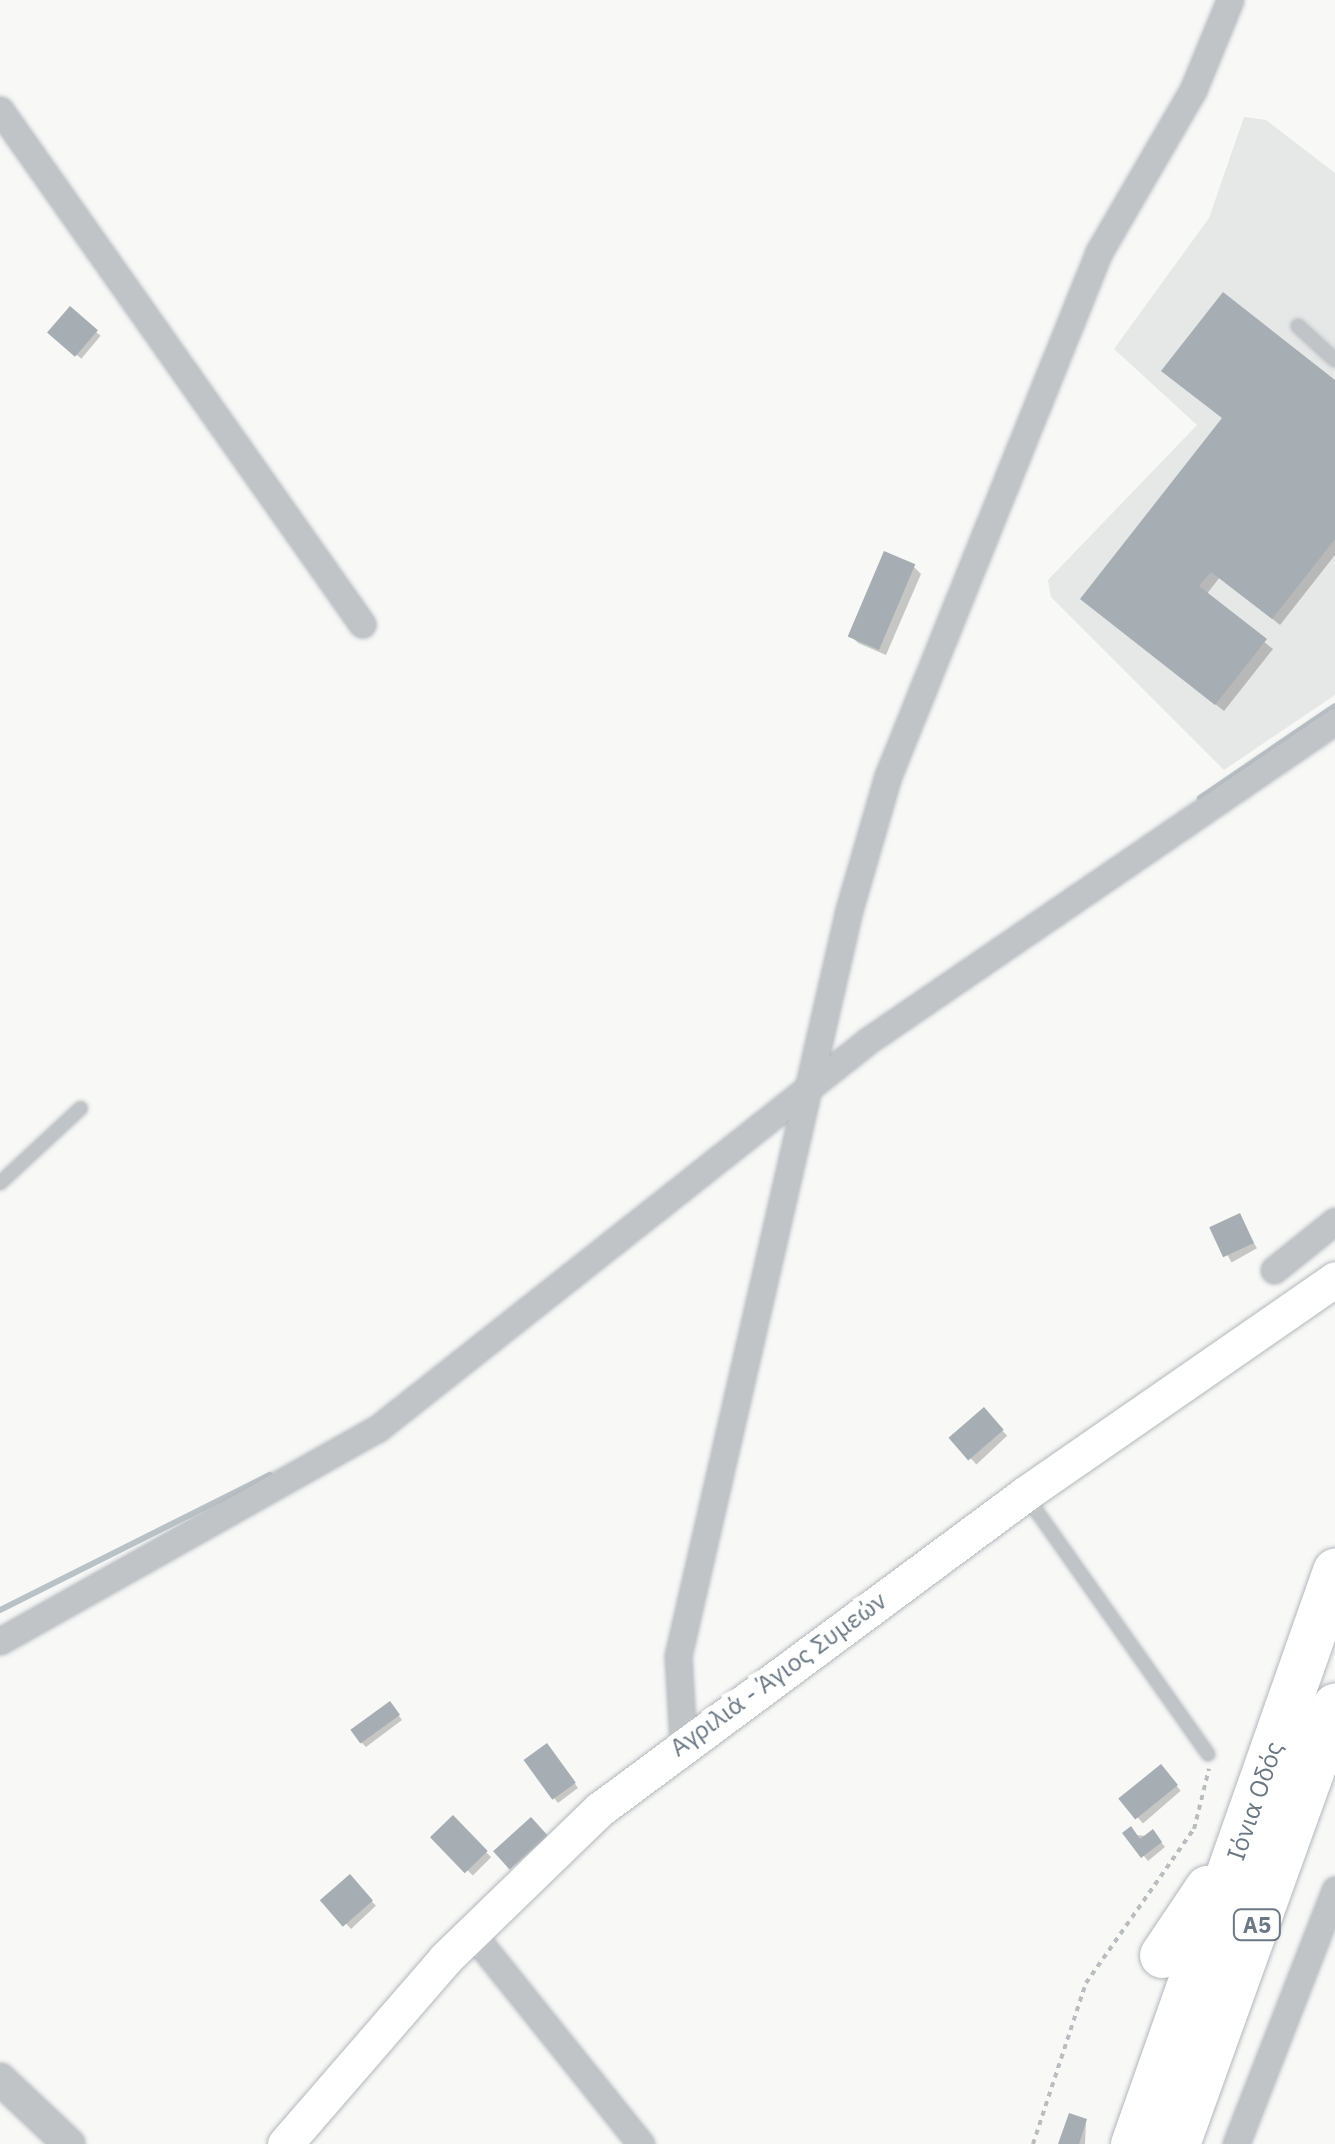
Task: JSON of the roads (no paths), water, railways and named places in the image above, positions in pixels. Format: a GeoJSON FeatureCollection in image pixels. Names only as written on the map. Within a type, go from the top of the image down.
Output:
{"type":"FeatureCollection","features":[{"type":"Feature","properties":{"kind":"highway","name":"Ιόνια Οδός"},"geometry":{"type":"LineString","coordinates":[[1133,2144],[1335,1571]]}},
{"type":"Feature","properties":{"kind":"highway","name":"Ιόνια Οδός"},"geometry":{"type":"LineString","coordinates":[[1178,2144],[1335,1706]]}},
{"type":"Feature","properties":{"kind":"highway"},"geometry":{"type":"LineString","coordinates":[[1162,1954],[1245,1832]]}},
{"type":"Feature","properties":{"kind":"main road","name":"Αγριλιά - Άγιος Συμεών"},"geometry":{"type":"LineString","coordinates":[[286,2144],[471,1932],[683,1742],[1025,1494],[1335,1278]]}},
{"type":"Feature","properties":{"kind":"street"},"geometry":{"type":"LineString","coordinates":[[683,1742],[678,1656],[807,1088],[909,718],[1100,252],[1193,90],[1230,0]]}},
{"type":"Feature","properties":{"kind":"street"},"geometry":{"type":"LineString","coordinates":[[0,110],[362,624]]}},
{"type":"Feature","properties":{"kind":"street"},"geometry":{"type":"LineString","coordinates":[[0,1640],[377,1429],[807,1088],[1335,721]]}},
{"type":"Feature","properties":{"kind":"street"},"geometry":{"type":"LineString","coordinates":[[1274,1270],[1335,1221]]}},
{"type":"Feature","properties":{"kind":"street"},"geometry":{"type":"LineString","coordinates":[[1236,2144],[1335,1890]]}},
{"type":"Feature","properties":{"kind":"street"},"geometry":{"type":"LineString","coordinates":[[471,1932],[641,2144]]}},
{"type":"Feature","properties":{"kind":"street"},"geometry":{"type":"LineString","coordinates":[[0,2078],[69,2144]]}},
{"type":"Feature","properties":{"kind":"lane"},"geometry":{"type":"LineString","coordinates":[[1298,326],[1335,360]]}},
{"type":"Feature","properties":{"kind":"lane"},"geometry":{"type":"LineString","coordinates":[[0,1183],[80,1108]]}},
{"type":"Feature","properties":{"kind":"lane"},"geometry":{"type":"LineString","coordinates":[[1025,1494],[1208,1754]]}},
{"type":"Feature","properties":{"kind":"waterway"},"geometry":{"type":"LineString","coordinates":[[1200,798],[1335,706]]}},
{"type":"Feature","properties":{"kind":"waterway"},"geometry":{"type":"LineString","coordinates":[[0,1610],[270,1475]]}}]}
